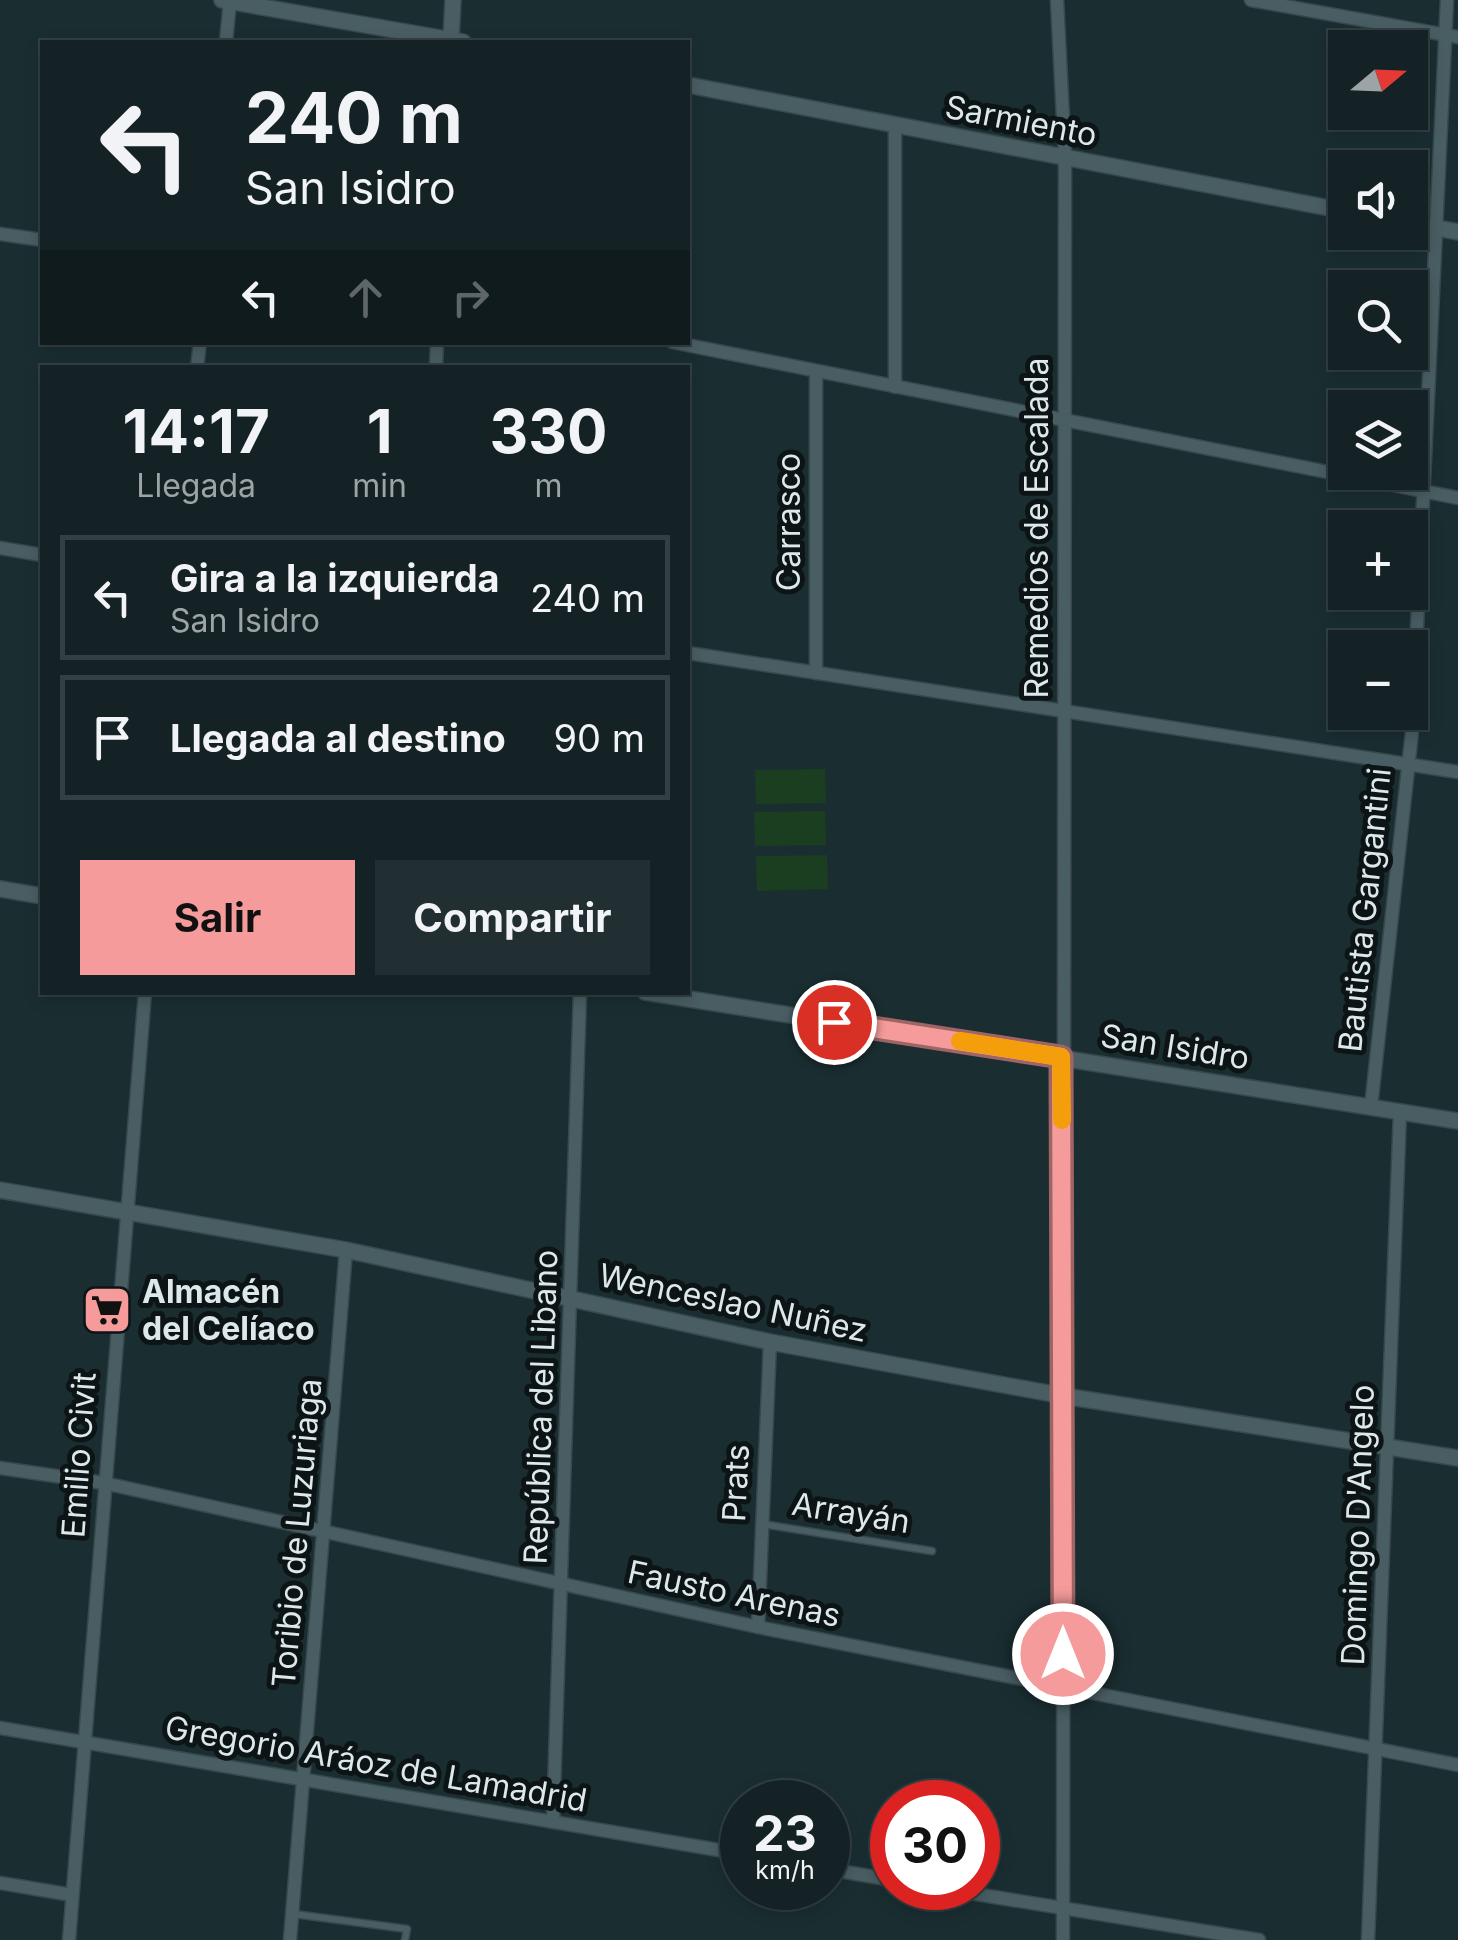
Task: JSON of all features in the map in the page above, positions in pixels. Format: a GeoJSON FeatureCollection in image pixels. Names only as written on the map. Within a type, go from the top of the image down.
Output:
{"type":"FeatureCollection","features":[{"type":"Feature","properties":{"kind":"street"},"geometry":{"type":"LineString","coordinates":[[222,0],[444,40]]}},
{"type":"Feature","properties":{"kind":"street"},"geometry":{"type":"LineString","coordinates":[[453,0],[455,40]]}},
{"type":"Feature","properties":{"kind":"street","name":"Remedios de Escalada"},"geometry":{"type":"LineString","coordinates":[[1057,0],[1064,157],[1063,1940]]}},
{"type":"Feature","properties":{"kind":"street"},"geometry":{"type":"LineString","coordinates":[[1251,0],[1452,36]]}},
{"type":"Feature","properties":{"kind":"street","name":"Bautista Gargantini"},"geometry":{"type":"LineString","coordinates":[[1372,1107],[1409,764],[1434,228],[1452,36],[1447,0]]}},
{"type":"Feature","properties":{"kind":"street"},"geometry":{"type":"LineString","coordinates":[[226,40],[230,1]]}},
{"type":"Feature","properties":{"kind":"street","name":"Sarmiento"},"geometry":{"type":"LineString","coordinates":[[690,85],[1328,207]]}},
{"type":"Feature","properties":{"kind":"street"},"geometry":{"type":"LineString","coordinates":[[894,124],[896,386]]}},
{"type":"Feature","properties":{"kind":"street"},"geometry":{"type":"LineString","coordinates":[[1428,227],[1458,232]]}},
{"type":"Feature","properties":{"kind":"street"},"geometry":{"type":"LineString","coordinates":[[0,234],[40,240]]}},
{"type":"Feature","properties":{"kind":"street"},"geometry":{"type":"LineString","coordinates":[[686,345],[1458,498]]}},
{"type":"Feature","properties":{"kind":"street","name":"Carrasco"},"geometry":{"type":"LineString","coordinates":[[816,372],[816,672]]}},
{"type":"Feature","properties":{"kind":"street"},"geometry":{"type":"LineString","coordinates":[[0,548],[40,555]]}},
{"type":"Feature","properties":{"kind":"street"},"geometry":{"type":"LineString","coordinates":[[690,653],[1458,772]]}},
{"type":"Feature","properties":{"kind":"street"},"geometry":{"type":"LineString","coordinates":[[0,889],[40,896]]}},
{"type":"Feature","properties":{"kind":"street","name":"Emilio Civit"},"geometry":{"type":"LineString","coordinates":[[69,1940],[144,995]]}},
{"type":"Feature","properties":{"kind":"street","name":"República del Libano"},"geometry":{"type":"LineString","coordinates":[[552,1822],[580,995]]}},
{"type":"Feature","properties":{"kind":"street","name":"San Isidro"},"geometry":{"type":"LineString","coordinates":[[664,995],[1458,1121]]}},
{"type":"Feature","properties":{"kind":"street","name":"Domingo D'Angelo"},"geometry":{"type":"LineString","coordinates":[[1368,1940],[1400,1112]]}},
{"type":"Feature","properties":{"kind":"street","name":"Wenceslao Nuñez"},"geometry":{"type":"LineString","coordinates":[[0,1190],[346,1250],[770,1342],[1064,1396],[1458,1458]]}},
{"type":"Feature","properties":{"kind":"street","name":"Toribio de Luzuriaga"},"geometry":{"type":"LineString","coordinates":[[290,1940],[346,1250]]}},
{"type":"Feature","properties":{"kind":"street","name":"Prats"},"geometry":{"type":"LineString","coordinates":[[758,1628],[770,1342]]}},
{"type":"Feature","properties":{"kind":"street","name":"Fausto Arenas"},"geometry":{"type":"LineString","coordinates":[[0,1468],[104,1483],[758,1628],[1458,1766]]}},
{"type":"Feature","properties":{"kind":"street","name":"Gregorio Aráoz de Lamadrid"},"geometry":{"type":"LineString","coordinates":[[0,1728],[720,1850]]}},
{"type":"Feature","properties":{"kind":"street"},"geometry":{"type":"LineString","coordinates":[[0,1882],[72,1895]]}},
{"type":"Feature","properties":{"kind":"street"},"geometry":{"type":"LineString","coordinates":[[1000,1898],[1259,1940]]}},
{"type":"Feature","properties":{"kind":"lane","name":"Arrayán"},"geometry":{"type":"LineString","coordinates":[[761,1524],[932,1551]]}},
{"type":"Feature","properties":{"kind":"lane"},"geometry":{"type":"LineString","coordinates":[[293,1914],[406,1929],[406,1940]]}},
{"type":"Feature","properties":{"kind":"green space"},"geometry":{"type":"Polygon","coordinates":[[[825,769],[826,803],[756,804],[755,770],[825,769]]]}},
{"type":"Feature","properties":{"kind":"green space"},"geometry":{"type":"Polygon","coordinates":[[[825,811],[826,845],[755,846],[754,812],[825,811]]]}},
{"type":"Feature","properties":{"kind":"green space"},"geometry":{"type":"Polygon","coordinates":[[[827,855],[828,889],[757,891],[756,856],[827,855]]]}},
{"type":"Feature","properties":{"kind":"slow traffic"},"geometry":{"type":"LineString","coordinates":[[960,1041],[1061,1057],[1062,1120]]}},
{"type":"Feature","properties":{"kind":"place","name":"Almacén del Celíaco"},"geometry":{"type":"Point","coordinates":[107,1310]}},
{"type":"Feature","properties":{"kind":"route"},"geometry":{"type":"LineString","coordinates":[[834,1022],[1061,1057],[1063,1654]]}}]}
